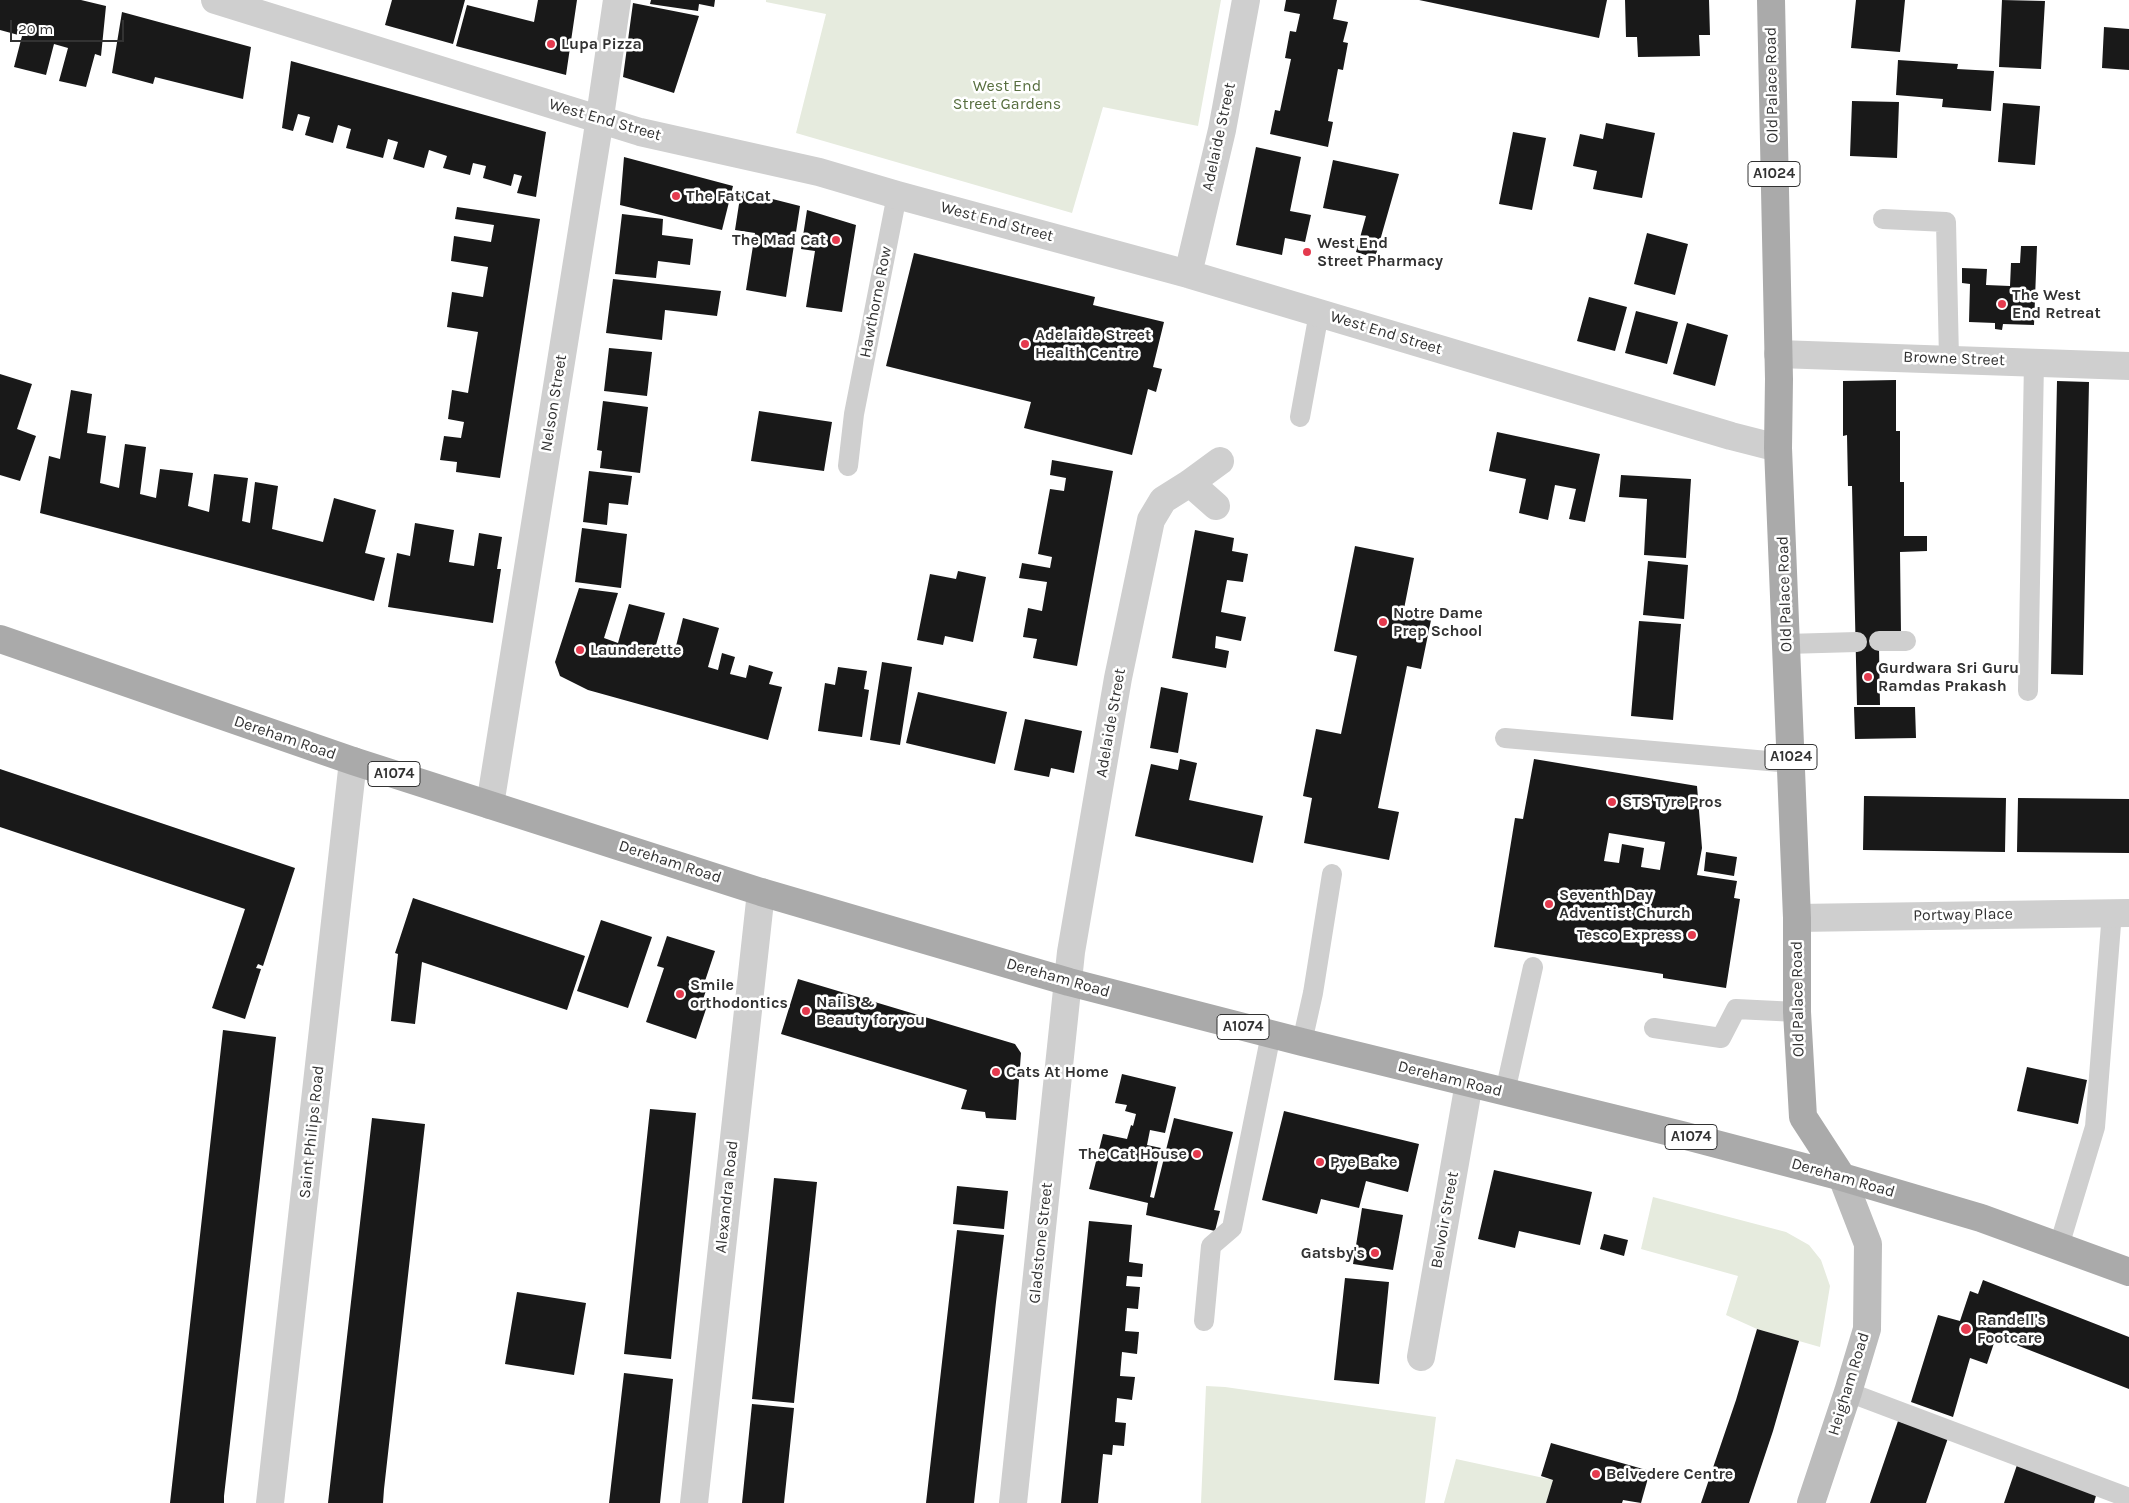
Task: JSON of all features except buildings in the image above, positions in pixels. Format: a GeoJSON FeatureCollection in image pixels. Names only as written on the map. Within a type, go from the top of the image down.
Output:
{"type":"FeatureCollection","features":[{"type":"Feature","properties":{"kind":"main road","name":"Old Palace Road"},"geometry":{"type":"LineString","coordinates":[[1771,0],[1778,448],[1797,918],[1797,1012],[1804,1117],[1842,1177]]}},
{"type":"Feature","properties":{"kind":"main road","name":"Dereham Road"},"geometry":{"type":"LineString","coordinates":[[0,639],[353,761],[762,892],[1069,982],[1302,1042],[1682,1135],[1842,1177],[1981,1218],[2129,1272]]}},
{"type":"Feature","properties":{"kind":"street","name":"West End Street"},"geometry":{"type":"LineString","coordinates":[[214,0],[640,132],[819,172],[1188,274],[1778,448]]}},
{"type":"Feature","properties":{"kind":"street","name":"Nelson Street"},"geometry":{"type":"LineString","coordinates":[[490,805],[600,120],[617,0]]}},
{"type":"Feature","properties":{"kind":"street","name":"Adelaide Street"},"geometry":{"type":"LineString","coordinates":[[1188,274],[1222,130],[1246,0]]}},
{"type":"Feature","properties":{"kind":"street","name":"Browne Street"},"geometry":{"type":"LineString","coordinates":[[1778,354],[2129,366]]}},
{"type":"Feature","properties":{"kind":"street","name":"Adelaide Street"},"geometry":{"type":"LineString","coordinates":[[1069,982],[1071,952],[1116,688],[1151,520],[1163,500],[1190,484],[1220,461]]}},
{"type":"Feature","properties":{"kind":"street"},"geometry":{"type":"LineString","coordinates":[[1190,484],[1216,506]]}},
{"type":"Feature","properties":{"kind":"street","name":"Saint Philips Road"},"geometry":{"type":"LineString","coordinates":[[270,1503],[353,761]]}},
{"type":"Feature","properties":{"kind":"street","name":"Alexandra Road"},"geometry":{"type":"LineString","coordinates":[[694,1503],[762,892]]}},
{"type":"Feature","properties":{"kind":"street","name":"Portway Place"},"geometry":{"type":"LineString","coordinates":[[1797,918],[2121,913]]}},
{"type":"Feature","properties":{"kind":"street","name":"Gladstone Street"},"geometry":{"type":"LineString","coordinates":[[1013,1503],[1069,982]]}},
{"type":"Feature","properties":{"kind":"street","name":"Belvoir Street"},"geometry":{"type":"LineString","coordinates":[[1421,1357],[1469,1083]]}},
{"type":"Feature","properties":{"kind":"street","name":"Heigham Road"},"geometry":{"type":"LineString","coordinates":[[1811,1503],[1867,1329],[1868,1244],[1842,1177]]}},
{"type":"Feature","properties":{"kind":"lane","name":"Hawthorne Row"},"geometry":{"type":"LineString","coordinates":[[848,466],[855,409],[897,195]]}},
{"type":"Feature","properties":{"kind":"lane"},"geometry":{"type":"LineString","coordinates":[[1883,219],[1946,222],[1949,359]]}},
{"type":"Feature","properties":{"kind":"lane"},"geometry":{"type":"LineString","coordinates":[[1300,417],[1319,313]]}},
{"type":"Feature","properties":{"kind":"lane"},"geometry":{"type":"LineString","coordinates":[[2028,691],[2034,362]]}},
{"type":"Feature","properties":{"kind":"lane"},"geometry":{"type":"LineString","coordinates":[[1879,641],[1906,641]]}},
{"type":"Feature","properties":{"kind":"lane"},"geometry":{"type":"LineString","coordinates":[[1786,644],[1856,642]]}},
{"type":"Feature","properties":{"kind":"lane"},"geometry":{"type":"LineString","coordinates":[[1505,738],[1791,763]]}},
{"type":"Feature","properties":{"kind":"lane"},"geometry":{"type":"LineString","coordinates":[[1302,1042],[1313,993],[1332,874]]}},
{"type":"Feature","properties":{"kind":"lane"},"geometry":{"type":"LineString","coordinates":[[2059,1246],[2095,1127],[2121,913]]}},
{"type":"Feature","properties":{"kind":"lane"},"geometry":{"type":"LineString","coordinates":[[1505,1092],[1533,967]]}},
{"type":"Feature","properties":{"kind":"lane"},"geometry":{"type":"LineString","coordinates":[[1654,1028],[1721,1038],[1736,1010],[1797,1012]]}},
{"type":"Feature","properties":{"kind":"lane"},"geometry":{"type":"LineString","coordinates":[[1204,1321],[1211,1246],[1232,1228],[1270,1034]]}},
{"type":"Feature","properties":{"kind":"lane"},"geometry":{"type":"LineString","coordinates":[[1848,1392],[2129,1498]]}},
{"type":"Feature","properties":{"kind":"green space","name":"West End Street Gardens"},"geometry":{"type":"Polygon","coordinates":[[[766,0],[1221,0],[1198,126],[1103,107],[1072,213],[796,133],[826,14],[766,2],[766,0]]]}},
{"type":"Feature","properties":{"kind":"green space"},"geometry":{"type":"Polygon","coordinates":[[[1653,1197],[1786,1232],[1809,1245],[1821,1260],[1830,1286],[1820,1347],[1757,1329],[1726,1315],[1738,1276],[1641,1249],[1653,1197]]]}},
{"type":"Feature","properties":{"kind":"green space"},"geometry":{"type":"Polygon","coordinates":[[[1206,1386],[1225,1387],[1436,1417],[1425,1503],[1201,1503],[1206,1386]]]}},
{"type":"Feature","properties":{"kind":"green space"},"geometry":{"type":"Polygon","coordinates":[[[1456,1459],[1553,1480],[1546,1503],[1444,1503],[1456,1459]]]}},
{"type":"Feature","properties":{"kind":"place","name":"Lupa Pizza"},"geometry":{"type":"Point","coordinates":[551,44]}},
{"type":"Feature","properties":{"kind":"place","name":"The Fat Cat"},"geometry":{"type":"Point","coordinates":[676,196]}},
{"type":"Feature","properties":{"kind":"place","name":"The Mad Cat"},"geometry":{"type":"Point","coordinates":[836,240]}},
{"type":"Feature","properties":{"kind":"place","name":"West End Street Pharmacy"},"geometry":{"type":"Point","coordinates":[1307,252]}},
{"type":"Feature","properties":{"kind":"place","name":"The West End Retreat"},"geometry":{"type":"Point","coordinates":[2002,304]}},
{"type":"Feature","properties":{"kind":"place","name":"Adelaide Street Health Centre"},"geometry":{"type":"Point","coordinates":[1025,344]}},
{"type":"Feature","properties":{"kind":"place","name":"Notre Dame Prep School"},"geometry":{"type":"Point","coordinates":[1383,622]}},
{"type":"Feature","properties":{"kind":"place","name":"Launderette"},"geometry":{"type":"Point","coordinates":[580,650]}},
{"type":"Feature","properties":{"kind":"place","name":"Gurdwara Sri Guru Ramdas Prakash"},"geometry":{"type":"Point","coordinates":[1868,677]}},
{"type":"Feature","properties":{"kind":"place","name":"STS Tyre Pros"},"geometry":{"type":"Point","coordinates":[1612,802]}},
{"type":"Feature","properties":{"kind":"place","name":"Seventh Day Adventist Church"},"geometry":{"type":"Point","coordinates":[1549,904]}},
{"type":"Feature","properties":{"kind":"place","name":"Tesco Express"},"geometry":{"type":"Point","coordinates":[1692,935]}},
{"type":"Feature","properties":{"kind":"place","name":"Smile orthodontics"},"geometry":{"type":"Point","coordinates":[680,994]}},
{"type":"Feature","properties":{"kind":"place","name":"Nails & Beauty for you"},"geometry":{"type":"Point","coordinates":[806,1011]}},
{"type":"Feature","properties":{"kind":"place","name":"Cats At Home"},"geometry":{"type":"Point","coordinates":[996,1072]}},
{"type":"Feature","properties":{"kind":"place","name":"The Cat House"},"geometry":{"type":"Point","coordinates":[1197,1154]}},
{"type":"Feature","properties":{"kind":"place","name":"Pye Bake"},"geometry":{"type":"Point","coordinates":[1320,1162]}},
{"type":"Feature","properties":{"kind":"place","name":"Gatsby's"},"geometry":{"type":"Point","coordinates":[1375,1253]}},
{"type":"Feature","properties":{"kind":"place","name":"Randell's Footcare"},"geometry":{"type":"Point","coordinates":[1966,1329]}},
{"type":"Feature","properties":{"kind":"place","name":"Belvedere Centre"},"geometry":{"type":"Point","coordinates":[1596,1474]}}]}
